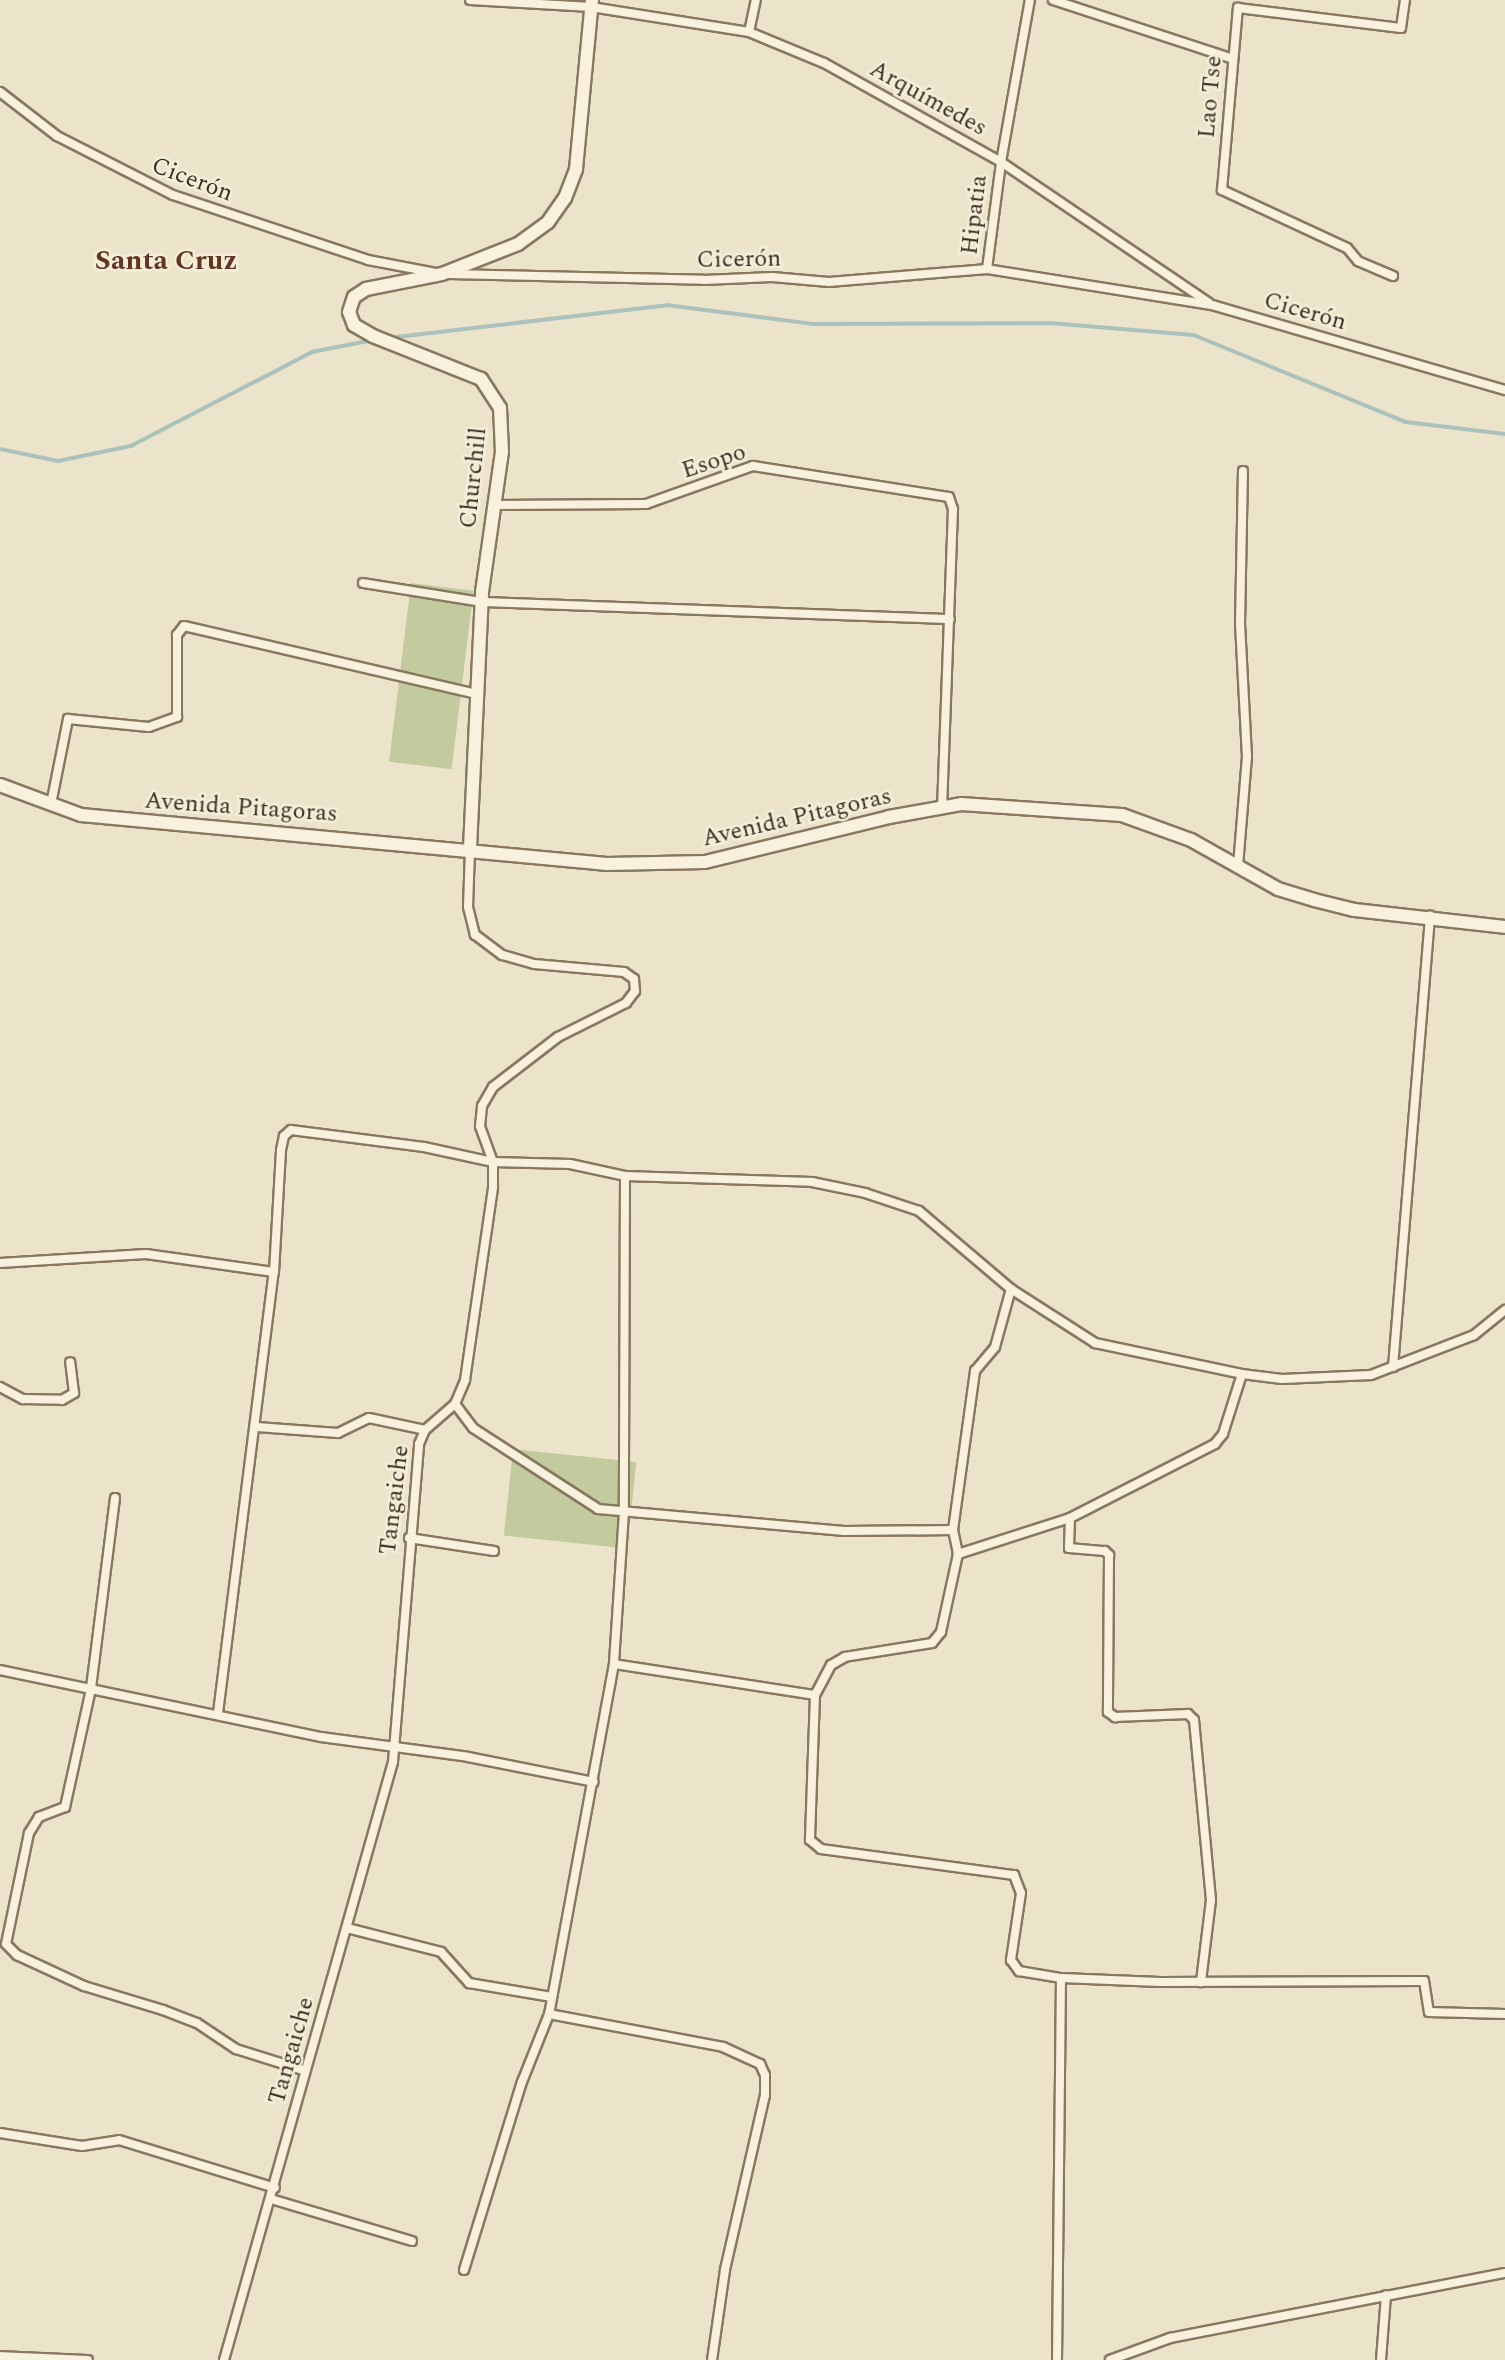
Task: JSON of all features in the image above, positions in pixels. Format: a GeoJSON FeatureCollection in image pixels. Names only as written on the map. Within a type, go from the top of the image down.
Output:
{"type":"FeatureCollection","features":[{"type":"Feature","properties":{"kind":"main road"},"geometry":{"type":"LineString","coordinates":[[442,274],[518,244],[548,222],[565,198],[580,145],[592,2]]}},
{"type":"Feature","properties":{"kind":"main road","name":"Churchill"},"geometry":{"type":"LineString","coordinates":[[442,274],[366,289],[349,306],[350,319],[373,335],[472,373],[489,387],[502,425],[481,602],[470,848]]}},
{"type":"Feature","properties":{"kind":"main road","name":"Avenida Pitagoras"},"geometry":{"type":"LineString","coordinates":[[0,785],[80,815],[470,848],[607,864],[705,862],[961,804],[1122,816],[1191,840],[1278,889],[1314,900],[1354,909],[1505,927]]}},
{"type":"Feature","properties":{"kind":"street","name":"Arquímedes"},"geometry":{"type":"LineString","coordinates":[[470,0],[592,2],[748,32],[824,63],[1001,162],[1212,305]]}},
{"type":"Feature","properties":{"kind":"street"},"geometry":{"type":"LineString","coordinates":[[748,32],[756,0]]}},
{"type":"Feature","properties":{"kind":"street","name":"Hipatia"},"geometry":{"type":"LineString","coordinates":[[987,269],[1001,162],[1030,0]]}},
{"type":"Feature","properties":{"kind":"street"},"geometry":{"type":"LineString","coordinates":[[1054,0],[1233,59]]}},
{"type":"Feature","properties":{"kind":"street","name":"Lao Tse"},"geometry":{"type":"LineString","coordinates":[[1393,276],[1358,261],[1347,248],[1222,190],[1237,8],[1401,28],[1405,0]]}},
{"type":"Feature","properties":{"kind":"street","name":"Cicerón"},"geometry":{"type":"LineString","coordinates":[[0,92],[57,136],[173,195],[368,260],[442,274],[704,280],[772,277],[829,282],[987,269],[1212,305],[1505,390]]}},
{"type":"Feature","properties":{"kind":"street","name":"Esopo"},"geometry":{"type":"LineString","coordinates":[[494,506],[646,504],[753,466],[945,495],[953,509],[950,619]]}},
{"type":"Feature","properties":{"kind":"street"},"geometry":{"type":"LineString","coordinates":[[1238,866],[1247,757],[1240,625],[1243,471]]}},
{"type":"Feature","properties":{"kind":"street"},"geometry":{"type":"LineString","coordinates":[[363,583],[481,602],[950,619],[942,807]]}},
{"type":"Feature","properties":{"kind":"street"},"geometry":{"type":"LineString","coordinates":[[51,804],[68,719],[149,727],[177,718],[177,635],[184,626],[477,694]]}},
{"type":"Feature","properties":{"kind":"street"},"geometry":{"type":"LineString","coordinates":[[470,848],[468,906],[475,935],[502,955],[534,964],[624,972],[634,979],[635,991],[626,1003],[558,1037],[493,1087],[482,1105],[480,1126],[493,1162],[465,1380],[455,1404],[473,1428],[561,1489],[598,1509],[844,1531],[953,1530]]}},
{"type":"Feature","properties":{"kind":"street"},"geometry":{"type":"LineString","coordinates":[[1393,1367],[1430,916]]}},
{"type":"Feature","properties":{"kind":"street"},"geometry":{"type":"LineString","coordinates":[[218,1713],[257,1427],[274,1272],[281,1150],[284,1136],[291,1130],[424,1147],[493,1162],[570,1164],[625,1176],[812,1182],[865,1193],[919,1211],[1012,1289],[1095,1343],[1242,1374],[1282,1379],[1345,1378],[1393,1367],[1474,1335],[1505,1310]]}},
{"type":"Feature","properties":{"kind":"street"},"geometry":{"type":"LineString","coordinates":[[464,2270],[522,2082],[549,2014],[614,1664],[624,1513],[625,1176]]}},
{"type":"Feature","properties":{"kind":"street"},"geometry":{"type":"LineString","coordinates":[[0,1263],[146,1254],[274,1272]]}},
{"type":"Feature","properties":{"kind":"street"},"geometry":{"type":"LineString","coordinates":[[1012,1289],[995,1347],[975,1371],[953,1530],[958,1554],[939,1637],[926,1645],[838,1659],[815,1695],[812,1844],[821,1849],[1007,1871],[1017,1880],[1021,1893],[1012,1963],[1019,1970],[1061,1978],[1201,1982],[1424,1981],[1429,2012],[1505,2014]]}},
{"type":"Feature","properties":{"kind":"street"},"geometry":{"type":"LineString","coordinates":[[0,1387],[23,1399],[62,1400],[74,1393],[70,1362]]}},
{"type":"Feature","properties":{"kind":"street"},"geometry":{"type":"LineString","coordinates":[[958,1554],[1070,1518],[1215,1444],[1223,1434],[1242,1374]]}},
{"type":"Feature","properties":{"kind":"street","name":"Tangaiche"},"geometry":{"type":"LineString","coordinates":[[224,2360],[275,2188],[393,1762],[392,1745],[419,1444],[425,1430],[455,1404]]}},
{"type":"Feature","properties":{"kind":"street"},"geometry":{"type":"LineString","coordinates":[[257,1427],[338,1433],[369,1418],[425,1430]]}},
{"type":"Feature","properties":{"kind":"street"},"geometry":{"type":"LineString","coordinates":[[115,1498],[91,1689],[65,1807],[39,1817],[29,1833],[6,1944],[17,1955],[84,1986],[197,2023],[236,2049],[306,2071]]}},
{"type":"Feature","properties":{"kind":"street"},"geometry":{"type":"LineString","coordinates":[[1070,1518],[1069,1548],[1105,1551],[1109,1555],[1108,1712],[1115,1717],[1188,1714],[1194,1720],[1211,1900],[1201,1982]]}},
{"type":"Feature","properties":{"kind":"street"},"geometry":{"type":"LineString","coordinates":[[410,1538],[494,1551]]}},
{"type":"Feature","properties":{"kind":"street"},"geometry":{"type":"LineString","coordinates":[[614,1664],[815,1695]]}},
{"type":"Feature","properties":{"kind":"street"},"geometry":{"type":"LineString","coordinates":[[0,1670],[218,1713],[321,1737],[392,1745],[594,1782]]}},
{"type":"Feature","properties":{"kind":"street"},"geometry":{"type":"LineString","coordinates":[[347,1928],[440,1952],[469,1983],[552,1997]]}},
{"type":"Feature","properties":{"kind":"street"},"geometry":{"type":"LineString","coordinates":[[1057,2360],[1061,1978]]}},
{"type":"Feature","properties":{"kind":"street"},"geometry":{"type":"LineString","coordinates":[[549,2014],[723,2047],[760,2064],[765,2075],[765,2095],[725,2270],[712,2360]]}},
{"type":"Feature","properties":{"kind":"street"},"geometry":{"type":"LineString","coordinates":[[0,2133],[82,2146],[119,2140],[275,2188]]}},
{"type":"Feature","properties":{"kind":"street"},"geometry":{"type":"LineString","coordinates":[[271,2199],[412,2241]]}},
{"type":"Feature","properties":{"kind":"street"},"geometry":{"type":"LineString","coordinates":[[1110,2360],[1170,2338],[1505,2273]]}},
{"type":"Feature","properties":{"kind":"street"},"geometry":{"type":"LineString","coordinates":[[1381,2360],[1386,2295]]}},
{"type":"Feature","properties":{"kind":"street"},"geometry":{"type":"LineString","coordinates":[[0,2356],[88,2360]]}},
{"type":"Feature","properties":{"kind":"green space"},"geometry":{"type":"Polygon","coordinates":[[[411,583],[474,591],[452,769],[389,762],[411,583]]]}},
{"type":"Feature","properties":{"kind":"green space"},"geometry":{"type":"Polygon","coordinates":[[[513,1449],[636,1462],[627,1548],[504,1536],[513,1449]]]}},
{"type":"Feature","properties":{"kind":"waterway"},"geometry":{"type":"LineString","coordinates":[[388,338],[667,305],[814,324],[1050,323],[1194,335],[1406,422],[1505,434]]}},
{"type":"Feature","properties":{"kind":"waterway"},"geometry":{"type":"LineString","coordinates":[[0,449],[58,461],[131,446],[312,352],[373,340]]}},
{"type":"Feature","properties":{"kind":"district","name":"Santa Cruz"},"geometry":{"type":"Point","coordinates":[166,261]}}]}
